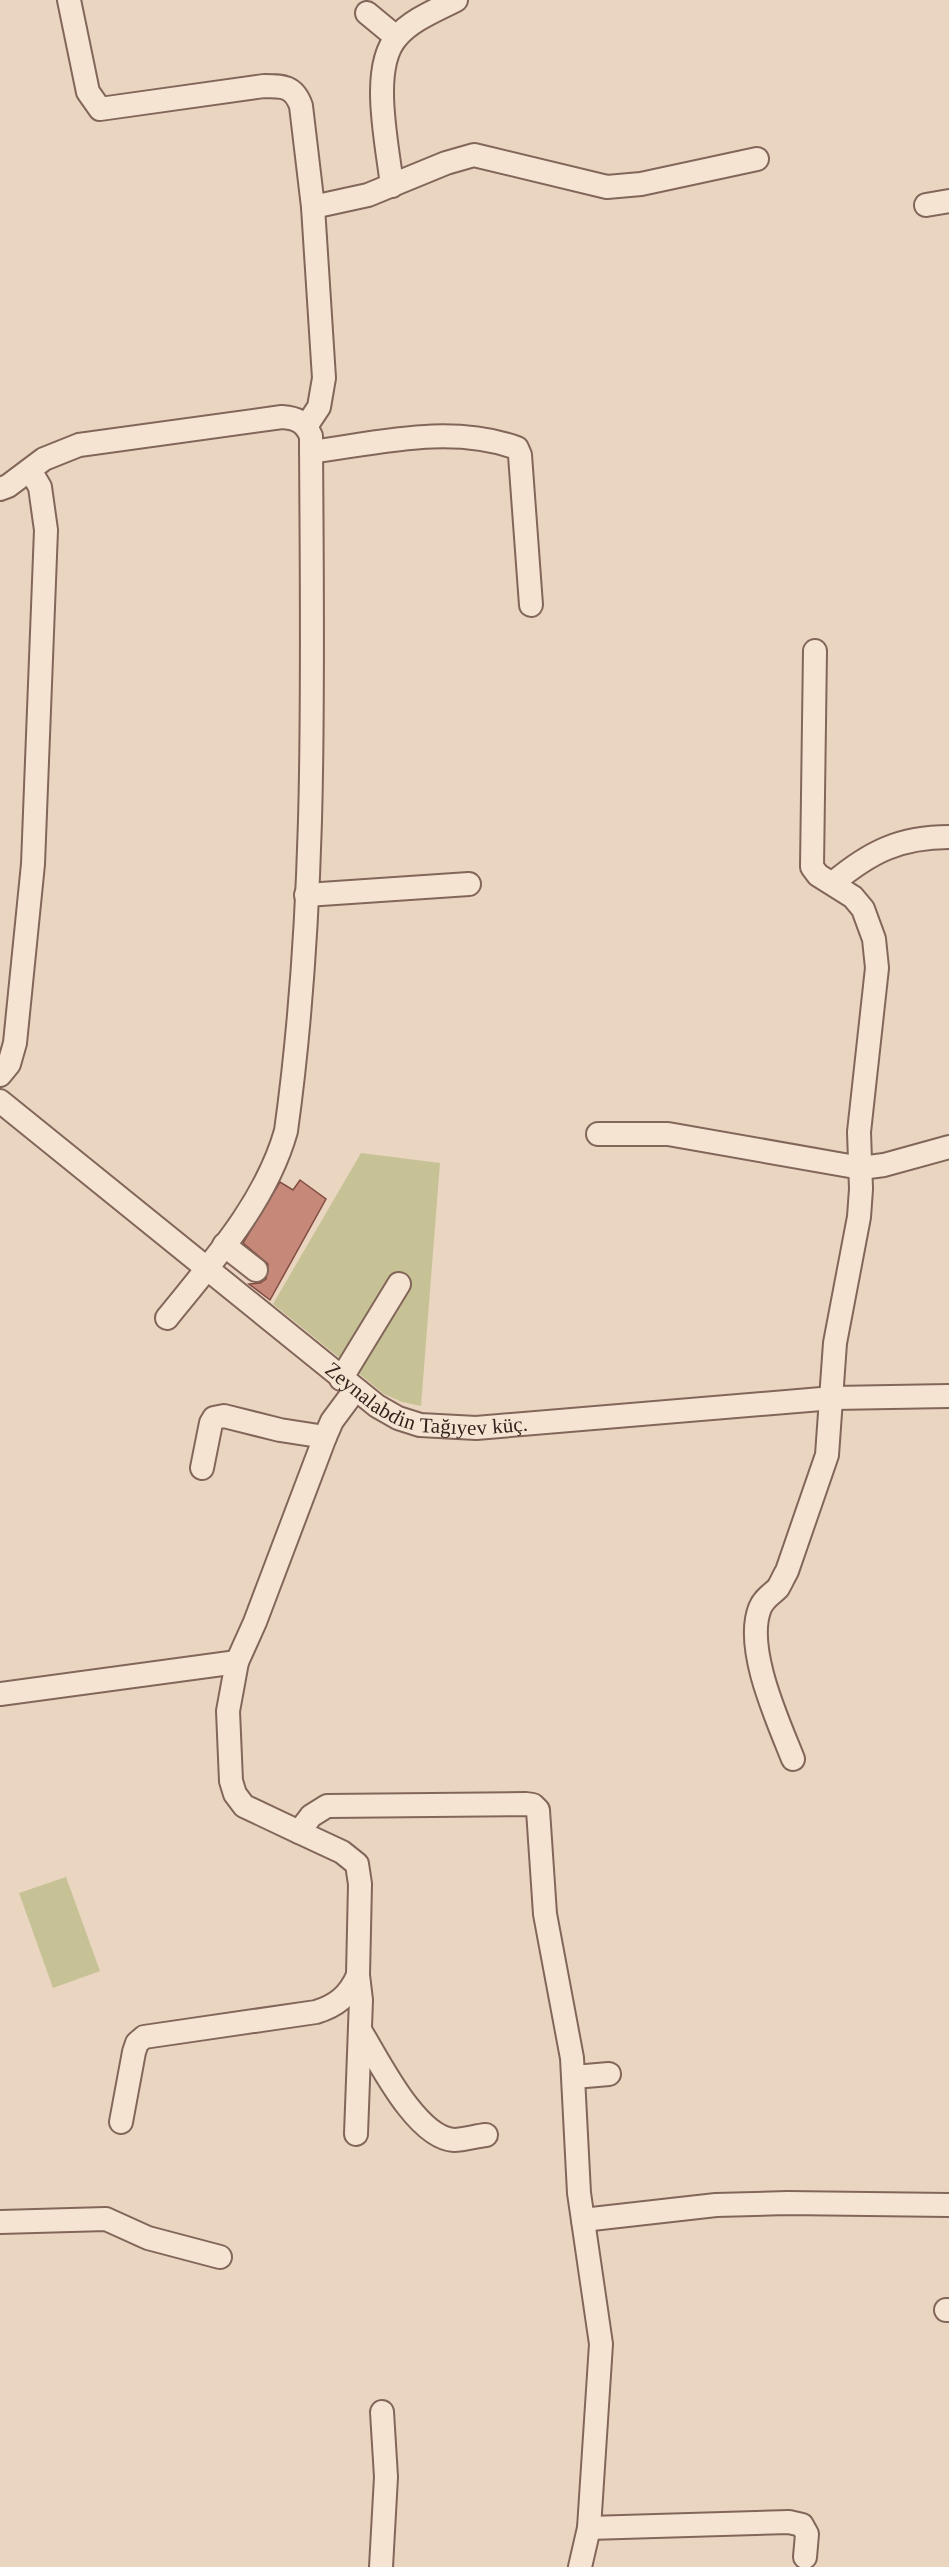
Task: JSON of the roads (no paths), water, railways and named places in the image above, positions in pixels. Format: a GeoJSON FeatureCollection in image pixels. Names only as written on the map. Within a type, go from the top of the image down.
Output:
{"type":"FeatureCollection","features":[{"type":"Feature","properties":{"kind":"street"},"geometry":{"type":"LineString","coordinates":[[69,0],[88,92],[100,109],[264,86],[291,89],[302,106],[313,207],[324,378],[319,406],[307,425]]}},
{"type":"Feature","properties":{"kind":"street"},"geometry":{"type":"LineString","coordinates":[[392,186],[382,89],[388,52],[396,37],[421,19],[456,0]]}},
{"type":"Feature","properties":{"kind":"street"},"geometry":{"type":"LineString","coordinates":[[367,13],[396,37]]}},
{"type":"Feature","properties":{"kind":"street"},"geometry":{"type":"LineString","coordinates":[[313,207],[368,195],[446,163],[474,155],[607,187],[641,184],[757,159]]}},
{"type":"Feature","properties":{"kind":"street"},"geometry":{"type":"LineString","coordinates":[[926,205],[949,201]]}},
{"type":"Feature","properties":{"kind":"street"},"geometry":{"type":"LineString","coordinates":[[0,489],[44,459],[79,445],[282,417],[294,417],[307,425],[311,436],[310,822],[286,1131],[279,1155],[266,1184],[208,1267],[167,1318]]}},
{"type":"Feature","properties":{"kind":"street"},"geometry":{"type":"LineString","coordinates":[[311,452],[439,436],[465,436],[517,448],[520,455],[531,605]]}},
{"type":"Feature","properties":{"kind":"street"},"geometry":{"type":"LineString","coordinates":[[0,1075],[9,1064],[15,1043],[33,864],[46,530],[40,487],[30,470]]}},
{"type":"Feature","properties":{"kind":"street"},"geometry":{"type":"LineString","coordinates":[[793,1759],[771,1699],[756,1642],[756,1626],[763,1600],[778,1588],[787,1571],[827,1455],[833,1398],[835,1342],[859,1217],[861,1168],[859,1132],[878,968],[874,939],[863,909],[852,897],[818,875],[812,867],[815,651]]}},
{"type":"Feature","properties":{"kind":"street"},"geometry":{"type":"LineString","coordinates":[[833,883],[860,861],[884,848],[910,840],[949,837]]}},
{"type":"Feature","properties":{"kind":"street"},"geometry":{"type":"LineString","coordinates":[[306,895],[469,884]]}},
{"type":"Feature","properties":{"kind":"street","name":"Zeynalabdin Tağıyev küç."},"geometry":{"type":"LineString","coordinates":[[0,1101],[208,1267],[348,1384],[398,1418],[420,1425],[476,1428],[833,1398],[949,1396]]}},
{"type":"Feature","properties":{"kind":"street"},"geometry":{"type":"LineString","coordinates":[[598,1134],[668,1134],[861,1168],[884,1165],[949,1147]]}},
{"type":"Feature","properties":{"kind":"street"},"geometry":{"type":"LineString","coordinates":[[224,1245],[256,1270]]}},
{"type":"Feature","properties":{"kind":"street"},"geometry":{"type":"LineString","coordinates":[[356,2134],[361,2000],[357,1975],[360,1884],[357,1864],[342,1852],[244,1806],[235,1794],[231,1781],[228,1711],[237,1662],[255,1622],[325,1437],[348,1384],[399,1284]]}},
{"type":"Feature","properties":{"kind":"street"},"geometry":{"type":"LineString","coordinates":[[202,1468],[214,1418],[224,1416],[280,1430],[325,1437]]}},
{"type":"Feature","properties":{"kind":"street"},"geometry":{"type":"LineString","coordinates":[[0,1694],[237,1662]]}},
{"type":"Feature","properties":{"kind":"street"},"geometry":{"type":"LineString","coordinates":[[299,1832],[311,1816],[327,1806],[533,1805],[537,1810],[545,1914],[574,2077],[577,2168],[602,2363],[588,2528],[580,2567]]}},
{"type":"Feature","properties":{"kind":"street"},"geometry":{"type":"LineString","coordinates":[[121,2122],[134,2052],[137,2043],[144,2037],[316,2012],[338,2003],[353,1986],[357,1975]]}},
{"type":"Feature","properties":{"kind":"street"},"geometry":{"type":"LineString","coordinates":[[360,2030],[415,2117],[435,2132],[453,2140],[486,2135]]}},
{"type":"Feature","properties":{"kind":"street"},"geometry":{"type":"LineString","coordinates":[[574,2077],[609,2074]]}},
{"type":"Feature","properties":{"kind":"street"},"geometry":{"type":"LineString","coordinates":[[583,2220],[716,2205],[798,2203],[949,2205]]}},
{"type":"Feature","properties":{"kind":"street"},"geometry":{"type":"LineString","coordinates":[[0,2222],[106,2219],[148,2238],[220,2257]]}},
{"type":"Feature","properties":{"kind":"street"},"geometry":{"type":"LineString","coordinates":[[381,2567],[386,2476],[382,2412]]}},
{"type":"Feature","properties":{"kind":"street"},"geometry":{"type":"LineString","coordinates":[[588,2528],[789,2522],[802,2525],[807,2535],[805,2557]]}}]}
